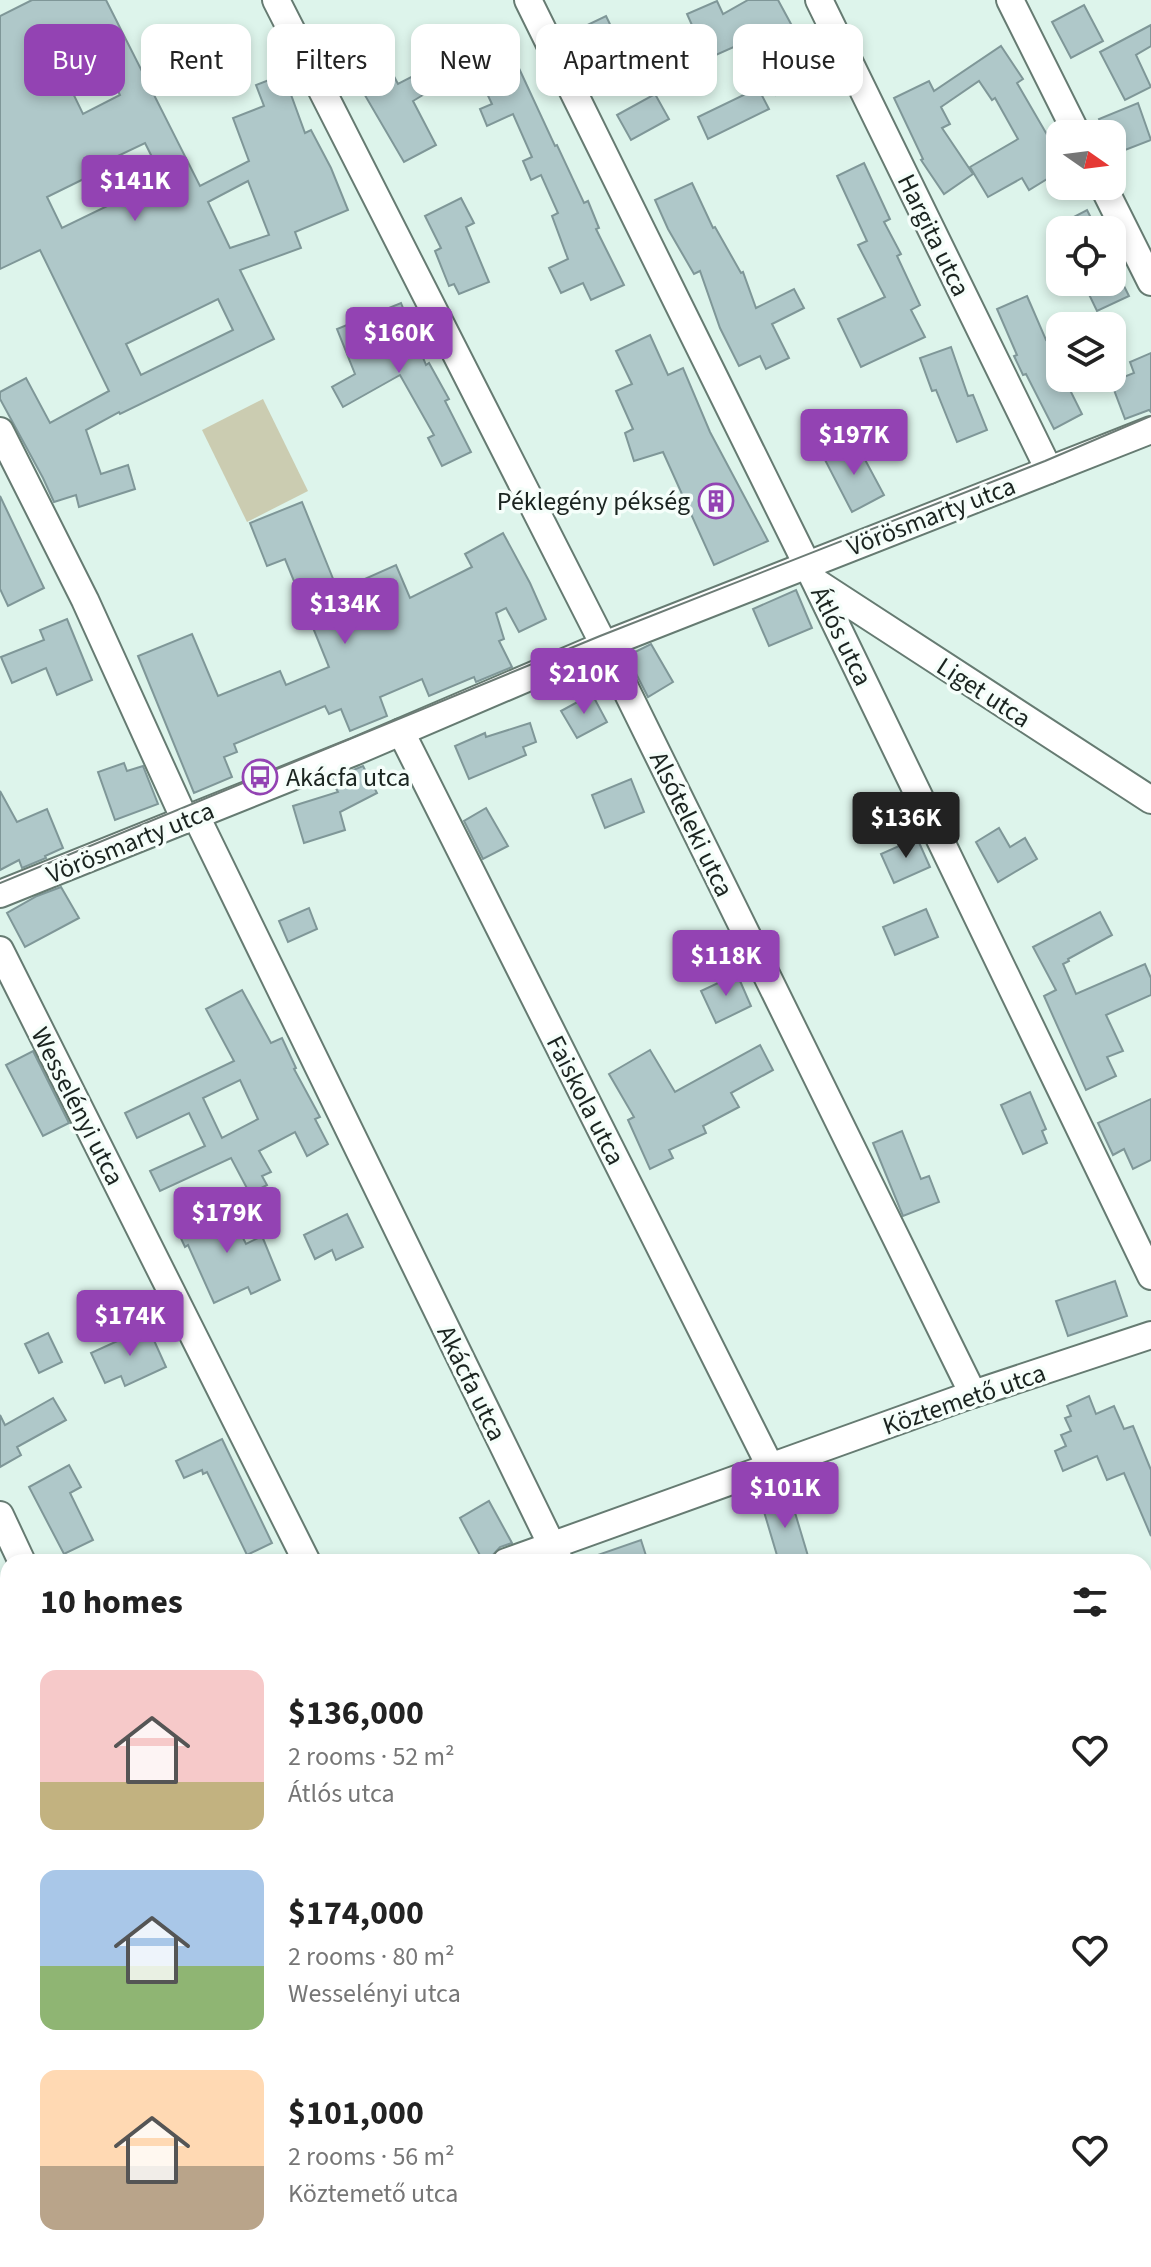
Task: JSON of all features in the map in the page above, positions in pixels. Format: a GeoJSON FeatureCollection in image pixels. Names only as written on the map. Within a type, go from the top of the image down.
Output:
{"type":"FeatureCollection","features":[{"type":"Feature","properties":{"kind":"street","name":"Alsóteleki utca"},"geometry":{"type":"LineString","coordinates":[[276,0],[604,645],[973,1394]]}},
{"type":"Feature","properties":{"kind":"street","name":"Átlós utca"},"geometry":{"type":"LineString","coordinates":[[528,0],[812,573],[1151,1276]]}},
{"type":"Feature","properties":{"kind":"street","name":"Hargita utca"},"geometry":{"type":"LineString","coordinates":[[819,0],[1049,470]]}},
{"type":"Feature","properties":{"kind":"street"},"geometry":{"type":"LineString","coordinates":[[1010,0],[1070,120]]}},
{"type":"Feature","properties":{"kind":"street"},"geometry":{"type":"LineString","coordinates":[[1110,200],[1151,282]]}},
{"type":"Feature","properties":{"kind":"street","name":"Vörösmarty utca"},"geometry":{"type":"LineString","coordinates":[[0,894],[401,732],[604,645],[812,573],[1049,470],[1151,430]]}},
{"type":"Feature","properties":{"kind":"street","name":"Akácfa utca"},"geometry":{"type":"LineString","coordinates":[[0,431],[555,1554]]}},
{"type":"Feature","properties":{"kind":"street","name":"Liget utca"},"geometry":{"type":"LineString","coordinates":[[812,573],[1151,800]]}},
{"type":"Feature","properties":{"kind":"street","name":"Faiskola utca"},"geometry":{"type":"LineString","coordinates":[[401,732],[771,1468]]}},
{"type":"Feature","properties":{"kind":"street","name":"Wesselényi utca"},"geometry":{"type":"LineString","coordinates":[[0,950],[303,1554]]}},
{"type":"Feature","properties":{"kind":"street","name":"Köztemető utca"},"geometry":{"type":"LineString","coordinates":[[555,1554],[771,1468],[973,1394],[1151,1335]]}},
{"type":"Feature","properties":{"kind":"street"},"geometry":{"type":"LineString","coordinates":[[0,1515],[18,1554]]}},
{"type":"Feature","properties":{"kind":"green space"},"geometry":{"type":"Polygon","coordinates":[[[263,399],[308,491],[247,522],[202,430],[263,399]]]}},
{"type":"Feature","properties":{"kind":"building"},"geometry":{"type":"Polygon","coordinates":[[[32,0],[106,0],[118,24],[24,24],[24,96],[74,96],[83,114],[118,96],[125,96],[125,38],[141,69],[141,96],[155,96],[200,186],[249,161],[233,118],[264,106],[256,85],[267,81],[267,96],[291,96],[305,133],[311,130],[348,210],[295,232],[301,248],[240,270],[274,339],[86,430],[101,474],[128,465],[135,489],[79,507],[76,495],[54,502],[0,399],[0,392],[26,378],[50,423],[109,391],[40,250],[0,269],[0,16],[32,0]],[[145,143],[101,164],[104,169],[47,197],[62,228],[163,179],[145,143]],[[248,181],[208,202],[230,248],[269,235],[248,181]],[[218,299],[126,344],[141,375],[233,330],[218,299]]]}},
{"type":"Feature","properties":{"kind":"building"},"geometry":{"type":"Polygon","coordinates":[[[748,0],[778,0],[791,24],[733,24],[733,47],[717,54],[717,24],[691,24],[687,14],[717,1],[723,14],[748,0]]]}},
{"type":"Feature","properties":{"kind":"building"},"geometry":{"type":"Polygon","coordinates":[[[1084,5],[1103,41],[1071,58],[1052,22],[1084,5]]]}},
{"type":"Feature","properties":{"kind":"building"},"geometry":{"type":"Polygon","coordinates":[[[606,16],[610,24],[589,24],[606,16]]]}},
{"type":"Feature","properties":{"kind":"building"},"geometry":{"type":"Polygon","coordinates":[[[1151,25],[1151,46],[1136,55],[1151,87],[1125,100],[1100,52],[1151,25]]]}},
{"type":"Feature","properties":{"kind":"building"},"geometry":{"type":"Polygon","coordinates":[[[1001,46],[1023,79],[1017,83],[1046,133],[1046,180],[1029,190],[1022,178],[988,197],[970,167],[1018,139],[995,98],[992,100],[979,81],[941,107],[950,124],[942,128],[973,174],[944,194],[921,160],[894,98],[929,81],[934,91],[1001,46]]]}},
{"type":"Feature","properties":{"kind":"building"},"geometry":{"type":"Polygon","coordinates":[[[520,70],[584,203],[588,201],[599,228],[596,229],[624,285],[591,300],[583,283],[561,293],[549,268],[568,259],[552,216],[558,213],[541,175],[531,180],[523,161],[532,157],[513,114],[487,126],[480,109],[492,104],[488,96],[520,96],[520,70]]]}},
{"type":"Feature","properties":{"kind":"building"},"geometry":{"type":"Polygon","coordinates":[[[411,77],[411,96],[421,96],[413,101],[436,145],[404,162],[365,96],[395,96],[395,78],[398,84],[411,77]]]}},
{"type":"Feature","properties":{"kind":"building"},"geometry":{"type":"Polygon","coordinates":[[[656,96],[669,119],[631,140],[617,115],[656,96]]]}},
{"type":"Feature","properties":{"kind":"building"},"geometry":{"type":"Polygon","coordinates":[[[741,96],[762,96],[769,109],[708,139],[698,117],[741,96]]]}},
{"type":"Feature","properties":{"kind":"building"},"geometry":{"type":"Polygon","coordinates":[[[1138,103],[1151,140],[1126,150],[1126,120],[1099,119],[1138,103]]]}},
{"type":"Feature","properties":{"kind":"building"},"geometry":{"type":"Polygon","coordinates":[[[864,163],[890,219],[884,222],[901,254],[897,256],[920,305],[911,310],[925,337],[861,367],[838,319],[885,297],[858,245],[867,241],[837,176],[864,163]]]}},
{"type":"Feature","properties":{"kind":"building"},"geometry":{"type":"Polygon","coordinates":[[[692,183],[713,228],[743,272],[756,308],[794,289],[804,308],[772,324],[789,358],[766,369],[760,356],[739,366],[720,328],[700,271],[694,274],[655,200],[692,183]]]}},
{"type":"Feature","properties":{"kind":"building"},"geometry":{"type":"Polygon","coordinates":[[[461,198],[474,223],[466,227],[489,282],[459,294],[454,284],[449,286],[435,251],[441,248],[425,216],[461,198]]]}},
{"type":"Feature","properties":{"kind":"building"},"geometry":{"type":"Polygon","coordinates":[[[1087,210],[1090,216],[1076,216],[1087,210]]]}},
{"type":"Feature","properties":{"kind":"building"},"geometry":{"type":"Polygon","coordinates":[[[1126,290],[1129,296],[1097,311],[1090,296],[1126,296],[1126,290]]]}},
{"type":"Feature","properties":{"kind":"building"},"geometry":{"type":"Polygon","coordinates":[[[1027,296],[1046,340],[1046,392],[1071,392],[1082,414],[1054,429],[1026,374],[1023,375],[997,309],[1027,296]]]}},
{"type":"Feature","properties":{"kind":"building"},"geometry":{"type":"Polygon","coordinates":[[[401,303],[426,365],[429,363],[449,399],[445,401],[471,452],[442,466],[428,438],[434,435],[400,375],[343,407],[332,387],[355,374],[337,329],[401,303]]]}},
{"type":"Feature","properties":{"kind":"building","name":"Péklegény pékség"},"geometry":{"type":"Polygon","coordinates":[[[650,335],[668,375],[683,368],[710,432],[768,541],[714,565],[663,452],[634,461],[625,433],[633,429],[616,391],[632,384],[616,351],[650,335]]]}},
{"type":"Feature","properties":{"kind":"building"},"geometry":{"type":"Polygon","coordinates":[[[951,347],[968,396],[973,395],[987,430],[957,442],[920,358],[951,347]]]}},
{"type":"Feature","properties":{"kind":"building"},"geometry":{"type":"Polygon","coordinates":[[[1151,353],[1151,412],[1149,410],[1125,419],[1115,392],[1126,392],[1126,376],[1134,373],[1130,362],[1151,353]]]}},
{"type":"Feature","properties":{"kind":"building"},"geometry":{"type":"Polygon","coordinates":[[[855,441],[884,495],[852,512],[824,458],[855,441]]]}},
{"type":"Feature","properties":{"kind":"building"},"geometry":{"type":"Polygon","coordinates":[[[0,496],[44,588],[8,606],[0,589],[0,496]]]}},
{"type":"Feature","properties":{"kind":"building"},"geometry":{"type":"Polygon","coordinates":[[[302,502],[338,591],[396,565],[410,598],[472,567],[465,554],[503,533],[546,619],[519,632],[506,608],[496,613],[504,639],[499,641],[512,667],[476,682],[474,677],[429,696],[422,679],[380,697],[387,716],[350,731],[341,709],[329,714],[325,706],[234,744],[237,752],[224,757],[232,777],[194,793],[138,656],[192,634],[218,696],[280,671],[286,685],[329,667],[285,559],[267,566],[250,523],[302,502]]]}},
{"type":"Feature","properties":{"kind":"building"},"geometry":{"type":"Polygon","coordinates":[[[796,590],[812,628],[769,646],[753,609],[796,590]]]}},
{"type":"Feature","properties":{"kind":"building"},"geometry":{"type":"Polygon","coordinates":[[[67,619],[92,680],[57,695],[46,668],[12,683],[1,657],[44,640],[40,630],[67,619]]]}},
{"type":"Feature","properties":{"kind":"building"},"geometry":{"type":"Polygon","coordinates":[[[651,644],[673,682],[648,697],[627,656],[651,644]]]}},
{"type":"Feature","properties":{"kind":"building"},"geometry":{"type":"Polygon","coordinates":[[[592,694],[607,722],[577,738],[561,711],[592,694]]]}},
{"type":"Feature","properties":{"kind":"building"},"geometry":{"type":"Polygon","coordinates":[[[530,723],[536,742],[523,747],[526,755],[469,779],[455,746],[485,733],[486,737],[530,723]]]}},
{"type":"Feature","properties":{"kind":"building"},"geometry":{"type":"Polygon","coordinates":[[[124,763],[127,771],[143,766],[158,804],[115,820],[98,772],[124,763]]]}},
{"type":"Feature","properties":{"kind":"building"},"geometry":{"type":"Polygon","coordinates":[[[363,766],[377,793],[340,812],[345,830],[304,843],[293,806],[338,792],[331,779],[363,766]]]}},
{"type":"Feature","properties":{"kind":"building"},"geometry":{"type":"Polygon","coordinates":[[[631,779],[644,812],[605,828],[592,795],[631,779]]]}},
{"type":"Feature","properties":{"kind":"building"},"geometry":{"type":"Polygon","coordinates":[[[0,791],[17,822],[47,809],[63,848],[22,868],[19,860],[0,870],[0,791]]]}},
{"type":"Feature","properties":{"kind":"building"},"geometry":{"type":"Polygon","coordinates":[[[486,808],[508,846],[483,859],[464,821],[486,808]]]}},
{"type":"Feature","properties":{"kind":"building"},"geometry":{"type":"Polygon","coordinates":[[[999,828],[1010,847],[1025,838],[1037,859],[998,882],[976,842],[999,828]]]}},
{"type":"Feature","properties":{"kind":"building"},"geometry":{"type":"Polygon","coordinates":[[[917,838],[930,867],[894,883],[881,854],[917,838]]]}},
{"type":"Feature","properties":{"kind":"building"},"geometry":{"type":"Polygon","coordinates":[[[61,887],[79,918],[25,947],[7,913],[61,887]]]}},
{"type":"Feature","properties":{"kind":"building"},"geometry":{"type":"Polygon","coordinates":[[[309,908],[317,929],[288,942],[279,921],[309,908]]]}},
{"type":"Feature","properties":{"kind":"building"},"geometry":{"type":"Polygon","coordinates":[[[926,909],[938,937],[895,955],[883,927],[926,909]]]}},
{"type":"Feature","properties":{"kind":"building"},"geometry":{"type":"Polygon","coordinates":[[[1100,912],[1112,935],[1063,964],[1076,994],[1145,964],[1151,978],[1151,995],[1106,1015],[1123,1051],[1107,1057],[1116,1076],[1086,1090],[1044,996],[1056,990],[1033,947],[1100,912]]]}},
{"type":"Feature","properties":{"kind":"building"},"geometry":{"type":"Polygon","coordinates":[[[737,974],[751,1006],[716,1023],[701,991],[737,974]]]}},
{"type":"Feature","properties":{"kind":"building"},"geometry":{"type":"Polygon","coordinates":[[[242,990],[271,1043],[282,1038],[294,1069],[320,1117],[315,1119],[328,1144],[307,1156],[295,1132],[259,1151],[271,1172],[262,1176],[267,1185],[250,1194],[231,1158],[160,1191],[150,1171],[205,1146],[189,1113],[137,1138],[125,1113],[234,1061],[206,1009],[242,990]],[[240,1080],[203,1098],[222,1138],[258,1119],[240,1080]]]}},
{"type":"Feature","properties":{"kind":"building"},"geometry":{"type":"Polygon","coordinates":[[[760,1045],[773,1070],[731,1093],[739,1107],[703,1126],[706,1133],[669,1150],[673,1158],[650,1169],[628,1120],[634,1117],[609,1074],[650,1050],[675,1092],[760,1045]]]}},
{"type":"Feature","properties":{"kind":"building"},"geometry":{"type":"Polygon","coordinates":[[[33,1051],[69,1123],[43,1136],[6,1065],[33,1051]]]}},
{"type":"Feature","properties":{"kind":"building"},"geometry":{"type":"Polygon","coordinates":[[[1030,1092],[1046,1129],[1042,1131],[1047,1143],[1023,1154],[1001,1105],[1030,1092]]]}},
{"type":"Feature","properties":{"kind":"building"},"geometry":{"type":"Polygon","coordinates":[[[1151,1099],[1151,1160],[1133,1169],[1124,1149],[1113,1155],[1098,1123],[1151,1099]]]}},
{"type":"Feature","properties":{"kind":"building"},"geometry":{"type":"Polygon","coordinates":[[[902,1131],[921,1179],[929,1176],[939,1202],[903,1216],[873,1143],[902,1131]]]}},
{"type":"Feature","properties":{"kind":"building"},"geometry":{"type":"Polygon","coordinates":[[[225,1202],[246,1244],[262,1236],[280,1280],[251,1294],[248,1287],[214,1303],[188,1245],[185,1247],[176,1228],[225,1202]]]}},
{"type":"Feature","properties":{"kind":"building"},"geometry":{"type":"Polygon","coordinates":[[[347,1214],[363,1247],[336,1260],[332,1250],[315,1259],[304,1235],[347,1214]]]}},
{"type":"Feature","properties":{"kind":"building"},"geometry":{"type":"Polygon","coordinates":[[[1115,1281],[1127,1316],[1068,1336],[1056,1301],[1115,1281]]]}},
{"type":"Feature","properties":{"kind":"building"},"geometry":{"type":"Polygon","coordinates":[[[148,1327],[166,1367],[125,1386],[121,1376],[105,1383],[91,1353],[148,1327]]]}},
{"type":"Feature","properties":{"kind":"building"},"geometry":{"type":"Polygon","coordinates":[[[48,1333],[62,1362],[39,1373],[25,1344],[48,1333]]]}},
{"type":"Feature","properties":{"kind":"building"},"geometry":{"type":"Polygon","coordinates":[[[1089,1396],[1096,1414],[1114,1406],[1124,1429],[1133,1426],[1151,1470],[1151,1536],[1124,1473],[1107,1480],[1097,1456],[1063,1471],[1055,1451],[1066,1446],[1061,1435],[1071,1431],[1065,1418],[1071,1416],[1067,1406],[1089,1396]]]}},
{"type":"Feature","properties":{"kind":"building"},"geometry":{"type":"Polygon","coordinates":[[[53,1398],[66,1420],[17,1447],[21,1455],[0,1467],[0,1415],[5,1425],[53,1398]]]}},
{"type":"Feature","properties":{"kind":"building"},"geometry":{"type":"Polygon","coordinates":[[[222,1439],[272,1543],[247,1554],[207,1472],[203,1474],[202,1470],[184,1478],[176,1461],[222,1439]]]}},
{"type":"Feature","properties":{"kind":"building"},"geometry":{"type":"Polygon","coordinates":[[[69,1465],[81,1487],[70,1493],[93,1540],[64,1554],[29,1487],[69,1465]]]}},
{"type":"Feature","properties":{"kind":"building"},"geometry":{"type":"Polygon","coordinates":[[[790,1496],[807,1554],[777,1554],[762,1505],[790,1496]]]}},
{"type":"Feature","properties":{"kind":"building"},"geometry":{"type":"Polygon","coordinates":[[[489,1501],[512,1543],[500,1547],[494,1554],[479,1554],[460,1518],[489,1501]]]}},
{"type":"Feature","properties":{"kind":"building"},"geometry":{"type":"Polygon","coordinates":[[[641,1540],[645,1554],[600,1554],[641,1540]]]}},
{"type":"Feature","properties":{"kind":"tram line"},"geometry":{"type":"LineString","coordinates":[[0,883],[600,636],[1045,461],[1151,416]]}},
{"type":"Feature","properties":{"kind":"place","name":"Péklegény pékség"},"geometry":{"type":"Point","coordinates":[716,501]}},
{"type":"Feature","properties":{"kind":"place","name":"Akácfa utca"},"geometry":{"type":"Point","coordinates":[260,777]}}]}
